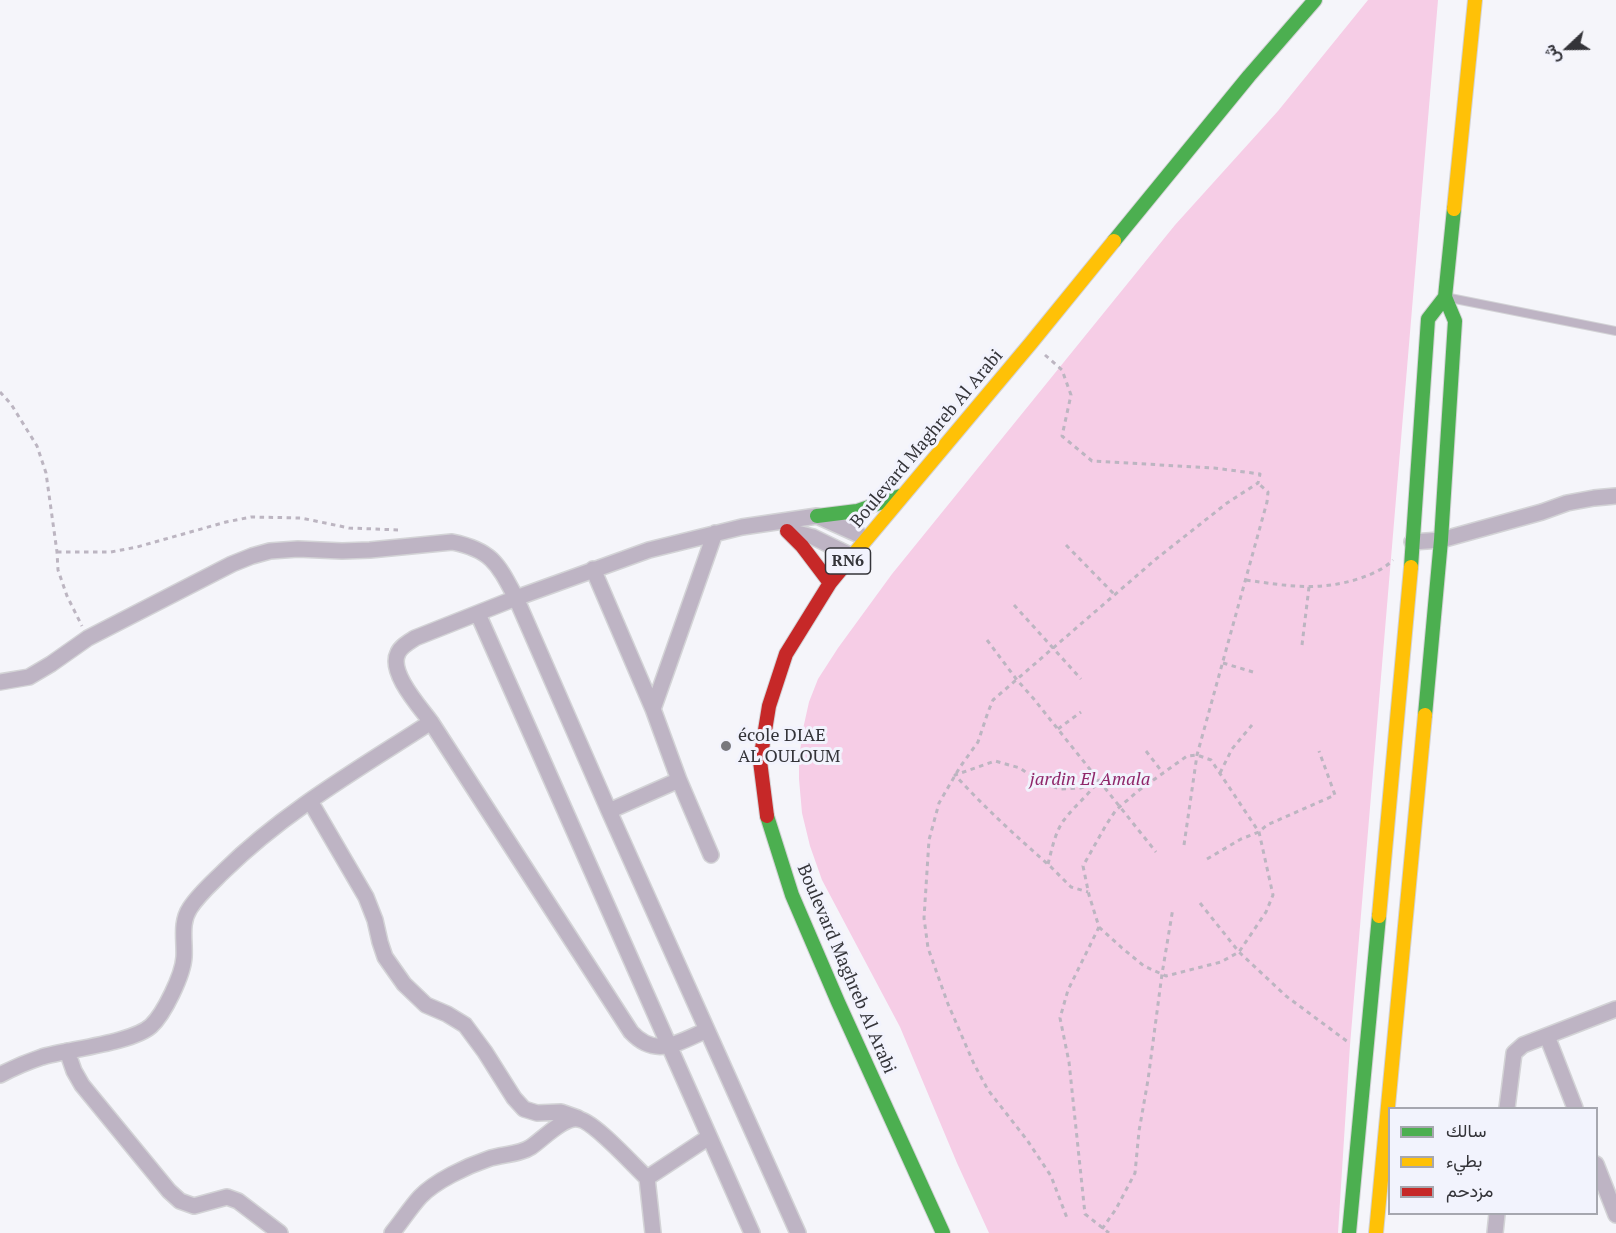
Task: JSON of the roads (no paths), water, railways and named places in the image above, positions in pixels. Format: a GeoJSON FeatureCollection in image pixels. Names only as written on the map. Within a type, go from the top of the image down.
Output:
{"type":"FeatureCollection","features":[{"type":"Feature","properties":{"kind":"street","name":"Boulevard Maghreb Al Arabi"},"geometry":{"type":"LineString","coordinates":[[943,1233],[792,895],[766,812],[760,761],[769,706],[786,654],[830,583],[1031,343],[1249,76],[1315,0]]}},
{"type":"Feature","properties":{"kind":"street"},"geometry":{"type":"LineString","coordinates":[[1349,1233],[1365,1056],[1408,750],[1441,540],[1455,321],[1445,297],[1475,0]]}},
{"type":"Feature","properties":{"kind":"street"},"geometry":{"type":"LineString","coordinates":[[1376,1233],[1408,750],[1410,583],[1428,319],[1445,297]]}},
{"type":"Feature","properties":{"kind":"street"},"geometry":{"type":"LineString","coordinates":[[706,1030],[668,1047],[651,1046],[640,1041],[622,1020],[431,722],[401,680],[396,669],[396,654],[415,638],[593,569],[649,550],[754,525],[857,511],[902,496]]}},
{"type":"Feature","properties":{"kind":"street"},"geometry":{"type":"LineString","coordinates":[[1412,542],[1441,540],[1567,503],[1616,496]]}},
{"type":"Feature","properties":{"kind":"street"},"geometry":{"type":"LineString","coordinates":[[817,516],[866,538]]}},
{"type":"Feature","properties":{"kind":"street"},"geometry":{"type":"LineString","coordinates":[[754,525],[813,537],[852,556]]}},
{"type":"Feature","properties":{"kind":"street"},"geometry":{"type":"LineString","coordinates":[[787,531],[802,546],[830,583]]}},
{"type":"Feature","properties":{"kind":"street"},"geometry":{"type":"LineString","coordinates":[[653,709],[715,533]]}},
{"type":"Feature","properties":{"kind":"street"},"geometry":{"type":"LineString","coordinates":[[0,682],[29,677],[88,638],[232,564],[270,551],[370,550],[452,542],[466,544],[480,550],[493,559],[516,598],[798,1233]]}},
{"type":"Feature","properties":{"kind":"street"},"geometry":{"type":"LineString","coordinates":[[593,569],[653,709],[679,780],[711,855]]}},
{"type":"Feature","properties":{"kind":"street"},"geometry":{"type":"LineString","coordinates":[[478,614],[752,1233]]}},
{"type":"Feature","properties":{"kind":"street"},"geometry":{"type":"LineString","coordinates":[[0,1075],[42,1057],[126,1038],[150,1027],[158,1018],[178,981],[184,955],[184,922],[189,909],[200,895],[237,859],[309,801],[431,722]]}},
{"type":"Feature","properties":{"kind":"street"},"geometry":{"type":"LineString","coordinates":[[609,811],[679,780]]}},
{"type":"Feature","properties":{"kind":"street"},"geometry":{"type":"LineString","coordinates":[[309,801],[366,897],[386,957],[404,984],[426,1005],[465,1025],[514,1098],[524,1109],[537,1113],[561,1112],[590,1123],[647,1178],[653,1233]]}},
{"type":"Feature","properties":{"kind":"street"},"geometry":{"type":"LineString","coordinates":[[1507,1107],[1514,1053],[1523,1045],[1616,1009]]}},
{"type":"Feature","properties":{"kind":"street"},"geometry":{"type":"LineString","coordinates":[[1547,1036],[1575,1107]]}},
{"type":"Feature","properties":{"kind":"street"},"geometry":{"type":"LineString","coordinates":[[67,1052],[82,1085],[174,1196],[194,1206],[227,1197],[238,1201],[280,1233]]}},
{"type":"Feature","properties":{"kind":"street"},"geometry":{"type":"LineString","coordinates":[[392,1233],[421,1196],[436,1184],[488,1159],[531,1147],[556,1128],[578,1118]]}},
{"type":"Feature","properties":{"kind":"street"},"geometry":{"type":"LineString","coordinates":[[647,1178],[709,1137]]}},
{"type":"Feature","properties":{"kind":"street"},"geometry":{"type":"LineString","coordinates":[[1598,1169],[1616,1215]]}},
{"type":"Feature","properties":{"kind":"street"},"geometry":{"type":"LineString","coordinates":[[1495,1233],[1497,1215]]}},
{"type":"Feature","properties":{"kind":"lane"},"geometry":{"type":"LineString","coordinates":[[1445,297],[1616,331]]}},
{"type":"Feature","properties":{"kind":"place","name":"école DIAE AL OULOUM"},"geometry":{"type":"Point","coordinates":[726,746]}},
{"type":"Feature","properties":{"kind":"park label","name":"jardin El Amala"},"geometry":{"type":"Point","coordinates":[1090,780]}}]}
